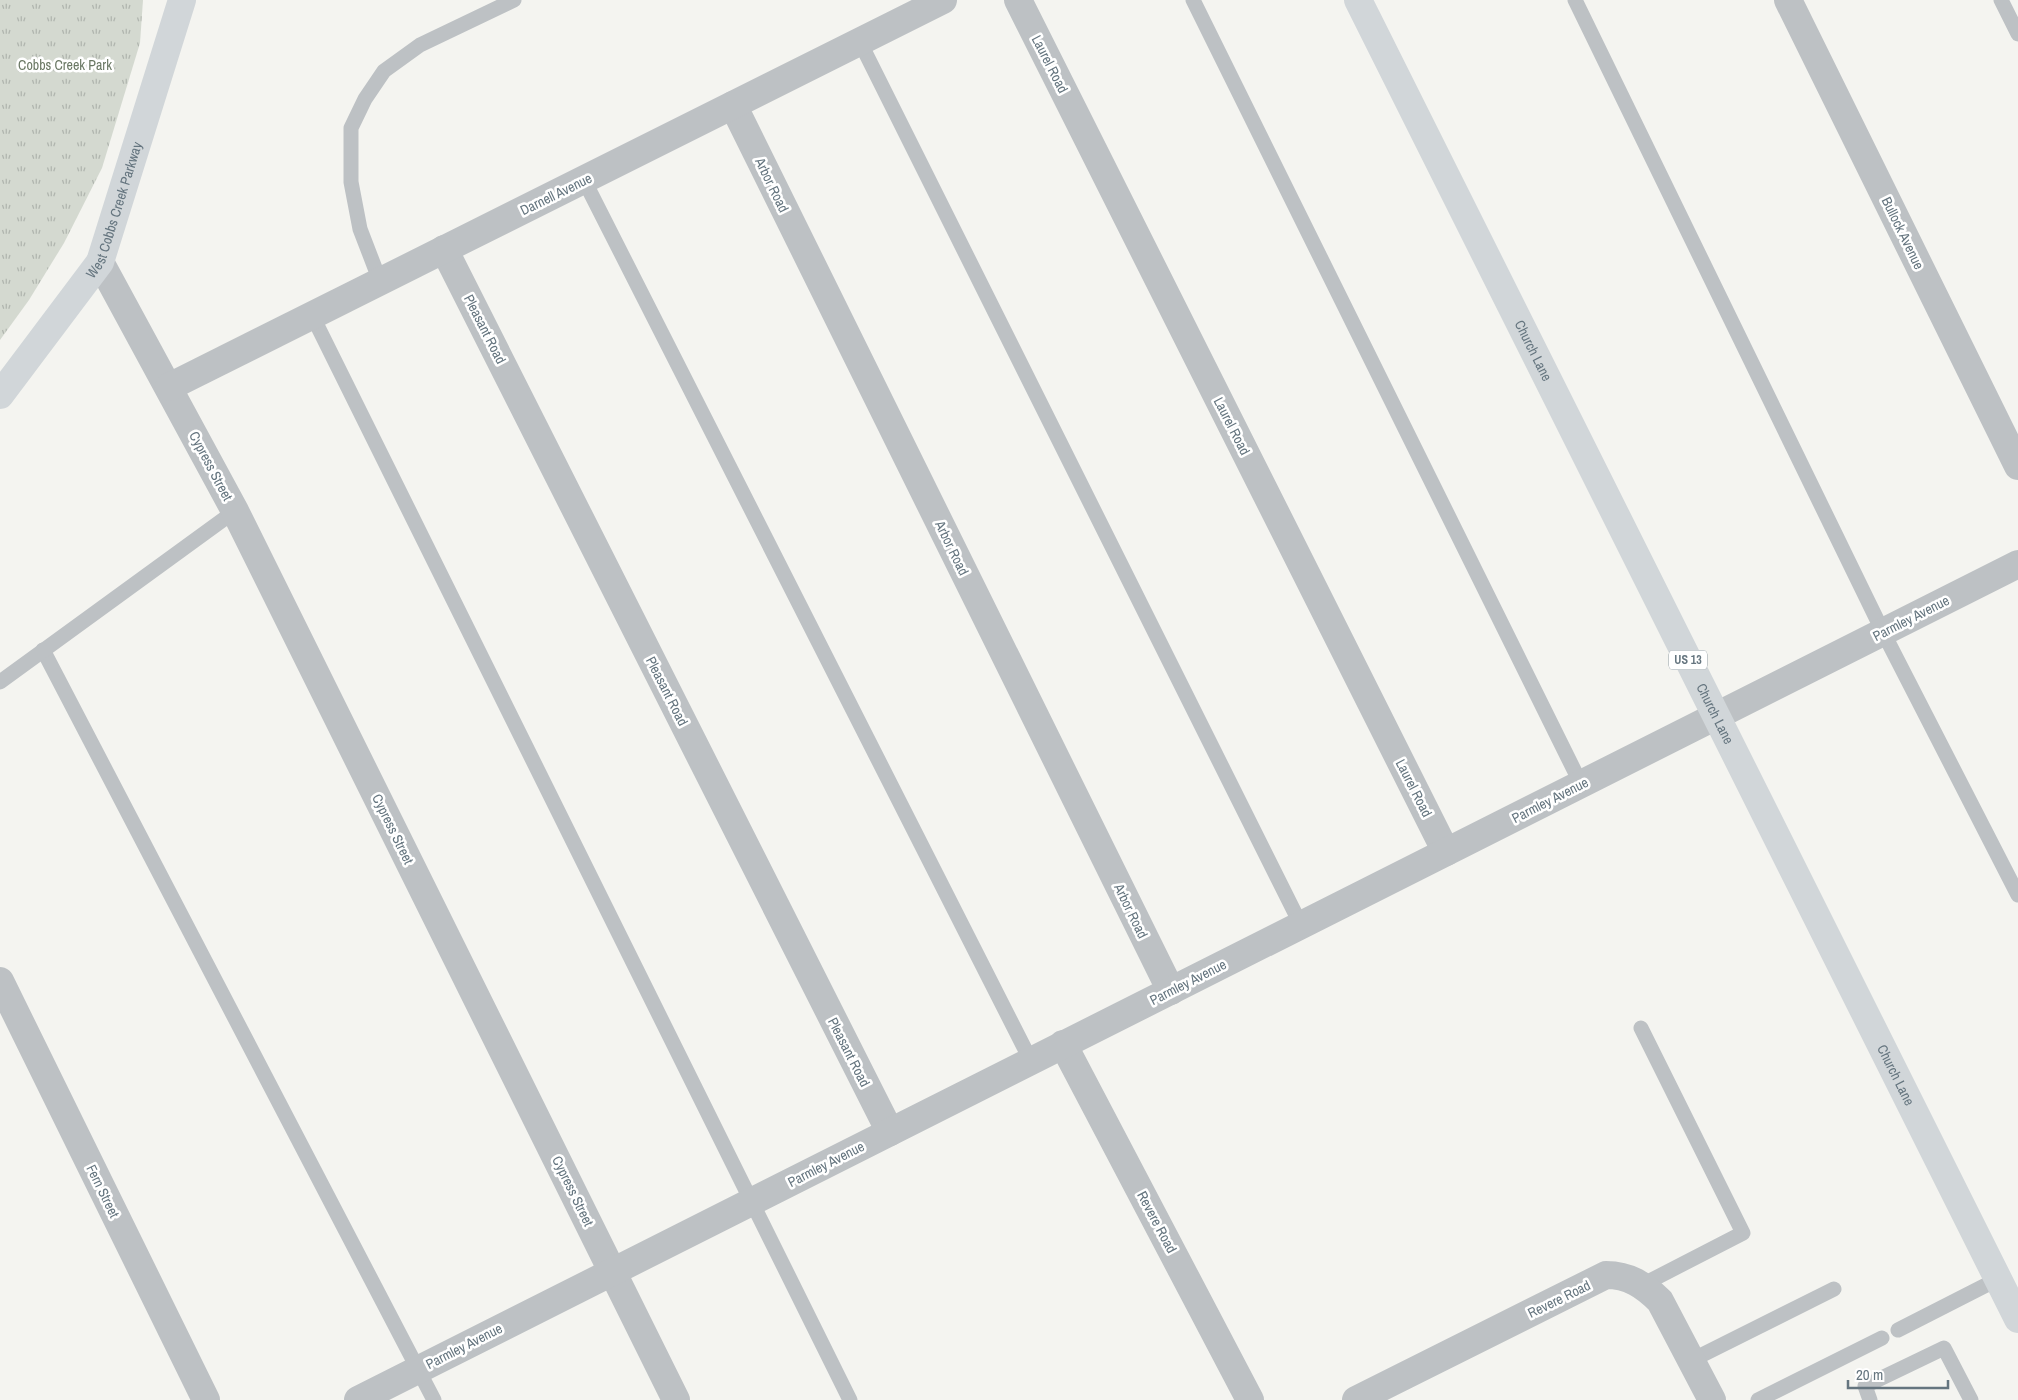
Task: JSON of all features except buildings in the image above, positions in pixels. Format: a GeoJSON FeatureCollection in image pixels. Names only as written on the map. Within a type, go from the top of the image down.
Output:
{"type":"FeatureCollection","features":[{"type":"Feature","properties":{"kind":"main road","name":"West Cobbs Creek Parkway"},"geometry":{"type":"LineString","coordinates":[[0,395],[100,262],[182,0]]}},
{"type":"Feature","properties":{"kind":"main road","name":"Church Lane"},"geometry":{"type":"LineString","coordinates":[[1358,0],[2018,1319]]}},
{"type":"Feature","properties":{"kind":"street","name":"Darnell Avenue"},"geometry":{"type":"LineString","coordinates":[[169,386],[943,0]]}},
{"type":"Feature","properties":{"kind":"street","name":"Laurel Road"},"geometry":{"type":"LineString","coordinates":[[1018,0],[1446,852]]}},
{"type":"Feature","properties":{"kind":"street","name":"Bullock Avenue"},"geometry":{"type":"LineString","coordinates":[[1788,0],[2018,466]]}},
{"type":"Feature","properties":{"kind":"street","name":"Arbor Road"},"geometry":{"type":"LineString","coordinates":[[733,105],[1171,990]]}},
{"type":"Feature","properties":{"kind":"street","name":"Pleasant Road"},"geometry":{"type":"LineString","coordinates":[[444,249],[890,1132]]}},
{"type":"Feature","properties":{"kind":"street","name":"Cypress Street"},"geometry":{"type":"LineString","coordinates":[[100,262],[169,386],[235,511],[676,1400]]}},
{"type":"Feature","properties":{"kind":"street","name":"Parmley Avenue"},"geometry":{"type":"LineString","coordinates":[[358,1400],[2018,564]]}},
{"type":"Feature","properties":{"kind":"street","name":"Fern Street"},"geometry":{"type":"LineString","coordinates":[[0,981],[206,1400]]}},
{"type":"Feature","properties":{"kind":"street","name":"Revere Road"},"geometry":{"type":"LineString","coordinates":[[1063,1044],[1250,1400]]}},
{"type":"Feature","properties":{"kind":"street","name":"Revere Road"},"geometry":{"type":"LineString","coordinates":[[1356,1400],[1606,1275],[1622,1275],[1642,1285],[1660,1301],[1712,1400]]}},
{"type":"Feature","properties":{"kind":"lane"},"geometry":{"type":"LineString","coordinates":[[380,281],[360,229],[351,182],[351,128],[361,106],[384,71],[420,45],[514,0]]}},
{"type":"Feature","properties":{"kind":"lane"},"geometry":{"type":"LineString","coordinates":[[1193,0],[1581,784]]}},
{"type":"Feature","properties":{"kind":"lane"},"geometry":{"type":"LineString","coordinates":[[1575,0],[1883,632],[2018,895]]}},
{"type":"Feature","properties":{"kind":"lane"},"geometry":{"type":"LineString","coordinates":[[2001,0],[2018,34]]}},
{"type":"Feature","properties":{"kind":"lane"},"geometry":{"type":"LineString","coordinates":[[860,42],[1301,925]]}},
{"type":"Feature","properties":{"kind":"lane"},"geometry":{"type":"LineString","coordinates":[[584,180],[1031,1061]]}},
{"type":"Feature","properties":{"kind":"lane"},"geometry":{"type":"LineString","coordinates":[[312,315],[750,1202],[850,1400]]}},
{"type":"Feature","properties":{"kind":"lane"},"geometry":{"type":"LineString","coordinates":[[0,682],[235,511]]}},
{"type":"Feature","properties":{"kind":"lane"},"geometry":{"type":"LineString","coordinates":[[44,650],[434,1400]]}},
{"type":"Feature","properties":{"kind":"lane"},"geometry":{"type":"LineString","coordinates":[[1640,1028],[1743,1233],[1642,1285]]}},
{"type":"Feature","properties":{"kind":"lane"},"geometry":{"type":"LineString","coordinates":[[1898,1330],[1998,1279]]}},
{"type":"Feature","properties":{"kind":"lane"},"geometry":{"type":"LineString","coordinates":[[1692,1360],[1834,1289]]}},
{"type":"Feature","properties":{"kind":"lane"},"geometry":{"type":"LineString","coordinates":[[1758,1400],[1882,1338]]}},
{"type":"Feature","properties":{"kind":"lane"},"geometry":{"type":"LineString","coordinates":[[1870,1400],[1865,1386],[1944,1348],[1971,1400]]}},
{"type":"Feature","properties":{"kind":"green space","name":"Cobbs Creek Park"},"geometry":{"type":"Polygon","coordinates":[[[0,0],[143,0],[140,43],[102,168],[64,243],[29,300],[0,340],[0,0]]]}}]}
